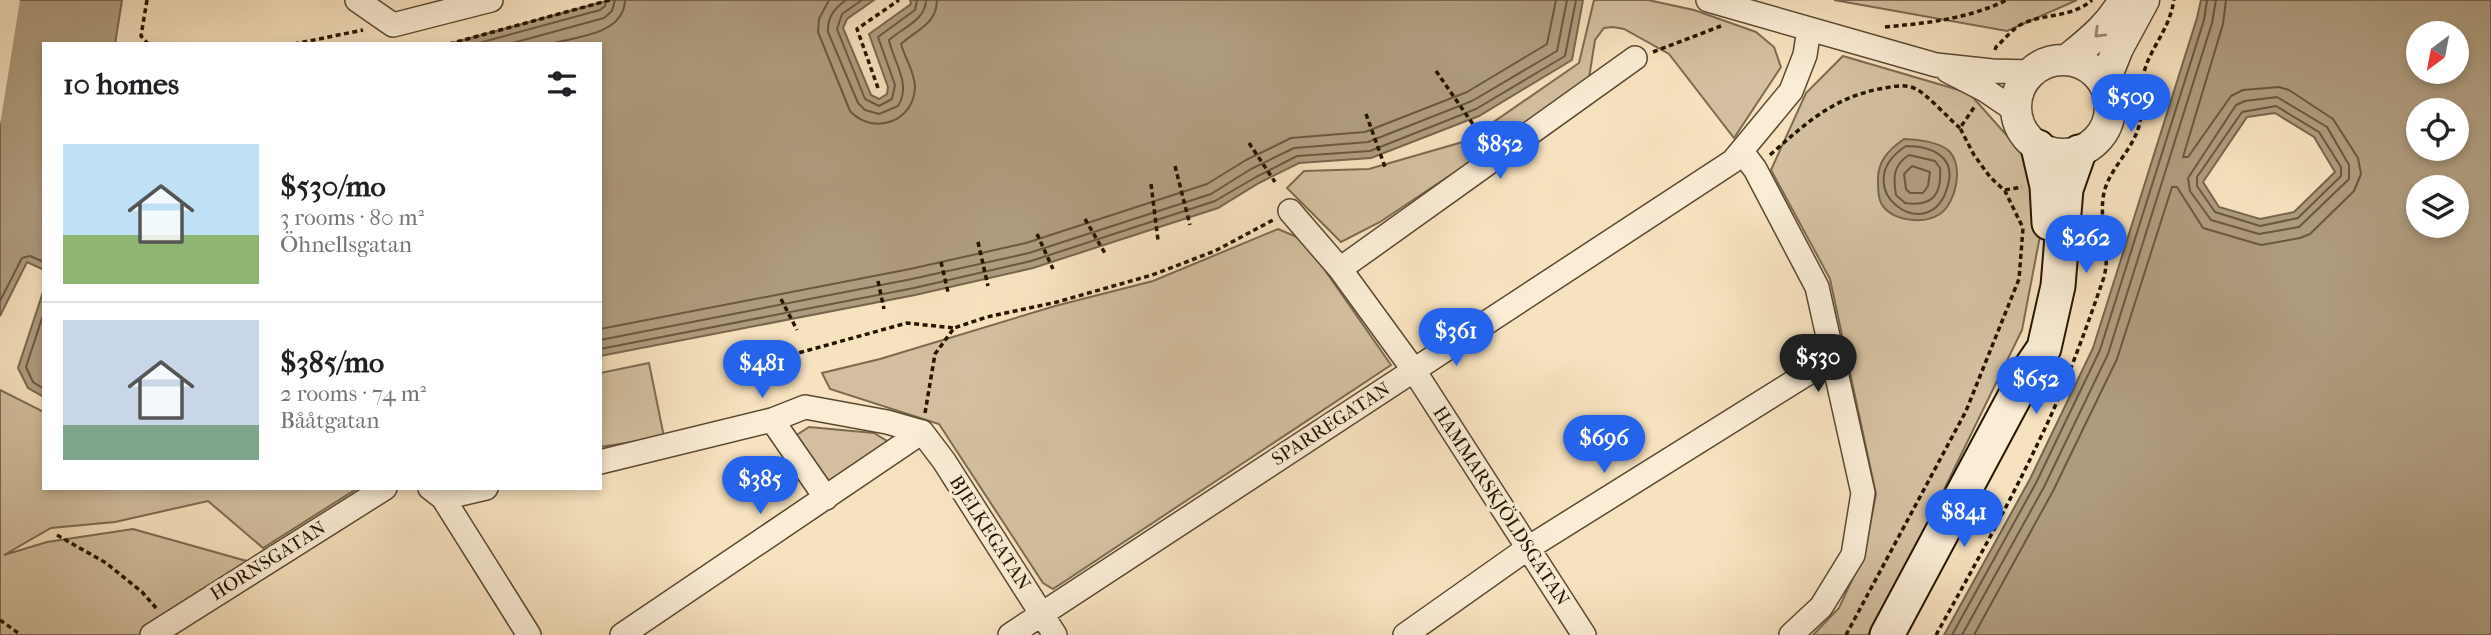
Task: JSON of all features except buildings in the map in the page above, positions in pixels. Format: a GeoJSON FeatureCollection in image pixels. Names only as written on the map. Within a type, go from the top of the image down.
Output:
{"type":"FeatureCollection","features":[{"type":"Feature","properties":{"kind":"main road"},"geometry":{"type":"LineString","coordinates":[[2029,370],[2030,344],[2044,282],[2049,235],[2047,186],[2038,147]]}},
{"type":"Feature","properties":{"kind":"main road"},"geometry":{"type":"LineString","coordinates":[[1887,635],[2029,370],[2044,348],[2055,298],[2066,189],[2079,152]]}},
{"type":"Feature","properties":{"kind":"street"},"geometry":{"type":"LineString","coordinates":[[361,3],[392,25],[491,0]]}},
{"type":"Feature","properties":{"kind":"street"},"geometry":{"type":"LineString","coordinates":[[1708,0],[1936,65],[2031,72]]}},
{"type":"Feature","properties":{"kind":"street"},"geometry":{"type":"LineString","coordinates":[[2067,60],[2097,36],[2116,15],[2123,0]]}},
{"type":"Feature","properties":{"kind":"street"},"geometry":{"type":"LineString","coordinates":[[2104,83],[2118,48],[2144,0]]}},
{"type":"Feature","properties":{"kind":"street","name":"SPARREGATAN"},"geometry":{"type":"LineString","coordinates":[[1010,635],[1733,161],[1749,160],[1791,91],[1805,55],[1809,29]]}},
{"type":"Feature","properties":{"kind":"street"},"geometry":{"type":"LineString","coordinates":[[1340,269],[1635,58]]}},
{"type":"Feature","properties":{"kind":"street"},"geometry":{"type":"LineString","coordinates":[[2067,60],[2088,67],[2104,83],[2111,103],[2108,123],[2097,141],[2079,152],[2058,154],[2038,147],[2024,135],[2016,111],[2019,89],[2031,72],[2049,62],[2067,60]]}},
{"type":"Feature","properties":{"kind":"street"},"geometry":{"type":"LineString","coordinates":[[1936,65],[1985,90],[2016,111]]}},
{"type":"Feature","properties":{"kind":"street"},"geometry":{"type":"LineString","coordinates":[[1749,160],[1816,287],[1863,493],[1853,555],[1821,607],[1791,635]]}},
{"type":"Feature","properties":{"kind":"street","name":"HAMMARSKJÖLDSGATAN"},"geometry":{"type":"LineString","coordinates":[[1290,211],[1340,269],[1413,369],[1584,635]]}},
{"type":"Feature","properties":{"kind":"street"},"geometry":{"type":"LineString","coordinates":[[1405,635],[1528,548],[1832,358]]}},
{"type":"Feature","properties":{"kind":"street"},"geometry":{"type":"LineString","coordinates":[[602,462],[772,420],[805,407],[873,419],[922,432]]}},
{"type":"Feature","properties":{"kind":"street"},"geometry":{"type":"LineString","coordinates":[[772,420],[826,498]]}},
{"type":"Feature","properties":{"kind":"street"},"geometry":{"type":"LineString","coordinates":[[622,635],[922,432]]}},
{"type":"Feature","properties":{"kind":"street","name":"BJELKEGATAN"},"geometry":{"type":"LineString","coordinates":[[922,432],[944,461],[1055,635]]}},
{"type":"Feature","properties":{"kind":"street","name":"HORNSGATAN"},"geometry":{"type":"LineString","coordinates":[[161,629],[382,490]]}},
{"type":"Feature","properties":{"kind":"street"},"geometry":{"type":"LineString","coordinates":[[466,490],[437,493],[529,635]]}},
{"type":"Feature","properties":{"kind":"path"},"geometry":{"type":"LineString","coordinates":[[146,42],[142,36],[147,0]]}},
{"type":"Feature","properties":{"kind":"path"},"geometry":{"type":"LineString","coordinates":[[456,42],[610,0]]}},
{"type":"Feature","properties":{"kind":"path"},"geometry":{"type":"LineString","coordinates":[[878,88],[857,29],[899,0]]}},
{"type":"Feature","properties":{"kind":"path"},"geometry":{"type":"LineString","coordinates":[[1885,27],[1938,22],[1983,11],[2007,0]]}},
{"type":"Feature","properties":{"kind":"path"},"geometry":{"type":"LineString","coordinates":[[1936,635],[2039,440],[2077,353],[2105,276],[2108,254],[2103,232],[2103,197],[2108,181],[2133,141],[2139,124],[2146,64],[2162,37],[2174,0]]}},
{"type":"Feature","properties":{"kind":"path"},"geometry":{"type":"LineString","coordinates":[[1635,58],[1756,13]]}},
{"type":"Feature","properties":{"kind":"path"},"geometry":{"type":"LineString","coordinates":[[304,42],[392,25]]}},
{"type":"Feature","properties":{"kind":"path"},"geometry":{"type":"LineString","coordinates":[[1436,71],[1477,130]]}},
{"type":"Feature","properties":{"kind":"path"},"geometry":{"type":"LineString","coordinates":[[1749,160],[1830,106],[1861,93],[1898,85],[1916,89],[1960,128]]}},
{"type":"Feature","properties":{"kind":"path"},"geometry":{"type":"LineString","coordinates":[[1366,114],[1385,167]]}},
{"type":"Feature","properties":{"kind":"path"},"geometry":{"type":"LineString","coordinates":[[1250,143],[1275,182]]}},
{"type":"Feature","properties":{"kind":"path"},"geometry":{"type":"LineString","coordinates":[[1175,166],[1190,225]]}},
{"type":"Feature","properties":{"kind":"path"},"geometry":{"type":"LineString","coordinates":[[1152,184],[1158,240]]}},
{"type":"Feature","properties":{"kind":"path"},"geometry":{"type":"LineString","coordinates":[[1846,635],[1966,411],[2019,279],[2023,228],[2005,191]]}},
{"type":"Feature","properties":{"kind":"path"},"geometry":{"type":"LineString","coordinates":[[791,355],[907,323],[954,328],[987,317],[1057,302],[1153,275],[1215,251],[1290,211]]}},
{"type":"Feature","properties":{"kind":"path"},"geometry":{"type":"LineString","coordinates":[[1084,219],[1106,255]]}},
{"type":"Feature","properties":{"kind":"path"},"geometry":{"type":"LineString","coordinates":[[1037,234],[1053,270]]}},
{"type":"Feature","properties":{"kind":"path"},"geometry":{"type":"LineString","coordinates":[[978,242],[988,286]]}},
{"type":"Feature","properties":{"kind":"path"},"geometry":{"type":"LineString","coordinates":[[941,262],[948,292]]}},
{"type":"Feature","properties":{"kind":"path"},"geometry":{"type":"LineString","coordinates":[[878,281],[884,309]]}},
{"type":"Feature","properties":{"kind":"path"},"geometry":{"type":"LineString","coordinates":[[781,299],[797,330]]}},
{"type":"Feature","properties":{"kind":"path"},"geometry":{"type":"LineString","coordinates":[[922,432],[935,354],[954,328]]}},
{"type":"Feature","properties":{"kind":"path"},"geometry":{"type":"LineString","coordinates":[[57,535],[106,563],[142,592],[161,629]]}},
{"type":"Feature","properties":{"kind":"path"},"geometry":{"type":"LineString","coordinates":[[0,620],[21,635]]}},
{"type":"Feature","properties":{"kind":"shaded area"},"geometry":{"type":"Polygon","coordinates":[[[1594,0],[1648,0],[1694,10],[1756,32],[1774,47],[1781,67],[1734,138],[1669,54],[1624,29],[1604,28],[1595,40],[1589,78],[1566,98],[1380,222],[1341,242],[1287,188],[1304,171],[1369,169],[1466,141],[1579,63],[1594,0]]]}},
{"type":"Feature","properties":{"kind":"shaded area"},"geometry":{"type":"Polygon","coordinates":[[[1834,0],[2077,0],[2007,31],[1834,0]]]}},
{"type":"Feature","properties":{"kind":"shaded area"},"geometry":{"type":"Polygon","coordinates":[[[1843,56],[1969,93],[2026,157],[2044,215],[2022,330],[1915,549],[1868,635],[1813,635],[1839,608],[1865,552],[1876,494],[1830,279],[1771,170],[1806,93],[1843,56]]]}},
{"type":"Feature","properties":{"kind":"shaded area"},"geometry":{"type":"Polygon","coordinates":[[[1278,229],[1304,240],[1391,365],[1053,589],[1043,583],[939,424],[830,389],[822,373],[880,359],[1055,306],[1153,281],[1278,229]]]}},
{"type":"Feature","properties":{"kind":"shaded area"},"geometry":{"type":"Polygon","coordinates":[[[649,363],[664,437],[602,447],[602,373],[649,363]]]}},
{"type":"Feature","properties":{"kind":"shaded area"},"geometry":{"type":"Polygon","coordinates":[[[0,390],[42,411],[42,490],[355,490],[263,548],[208,501],[115,522],[51,528],[4,555],[47,542],[133,529],[261,565],[152,635],[0,635],[0,390]]]}},
{"type":"Feature","properties":{"kind":"shaded area"},"geometry":{"type":"Polygon","coordinates":[[[809,427],[874,433],[887,441],[884,450],[831,484],[823,482],[792,438],[809,427]]]}},
{"type":"Feature","properties":{"kind":"water"},"geometry":{"type":"Polygon","coordinates":[[[0,0],[122,0],[115,42],[42,42],[42,269],[27,262],[0,316],[0,0]]]}},
{"type":"Feature","properties":{"kind":"water"},"geometry":{"type":"Polygon","coordinates":[[[610,0],[874,0],[847,19],[843,28],[871,95],[879,99],[887,94],[888,87],[869,34],[911,4],[910,0],[1583,0],[1572,60],[1479,116],[1371,158],[1299,163],[1218,208],[1033,268],[915,295],[602,356],[602,42],[456,42],[610,0]]]}},
{"type":"Feature","properties":{"kind":"water"},"geometry":{"type":"Polygon","coordinates":[[[2201,0],[2491,0],[2491,635],[1944,635],[2030,479],[2093,348],[2201,0]],[[2275,113],[2247,117],[2203,182],[2219,207],[2260,219],[2294,212],[2335,172],[2314,137],[2275,113]]]}},
{"type":"Feature","properties":{"kind":"water"},"geometry":{"type":"Polygon","coordinates":[[[1904,139],[1940,145],[1954,158],[1957,175],[1954,193],[1946,209],[1933,217],[1916,220],[1900,217],[1892,214],[1880,201],[1879,168],[1888,152],[1904,139]]]}},
{"type":"Feature","properties":{"kind":"water"},"geometry":{"type":"Polygon","coordinates":[[[42,295],[42,396],[28,388],[18,368],[42,295]]]}},
{"type":"Feature","properties":{"kind":"pier"},"geometry":{"type":"Polygon","coordinates":[[[0,0],[20,0],[0,125],[0,0]]]}}]}
